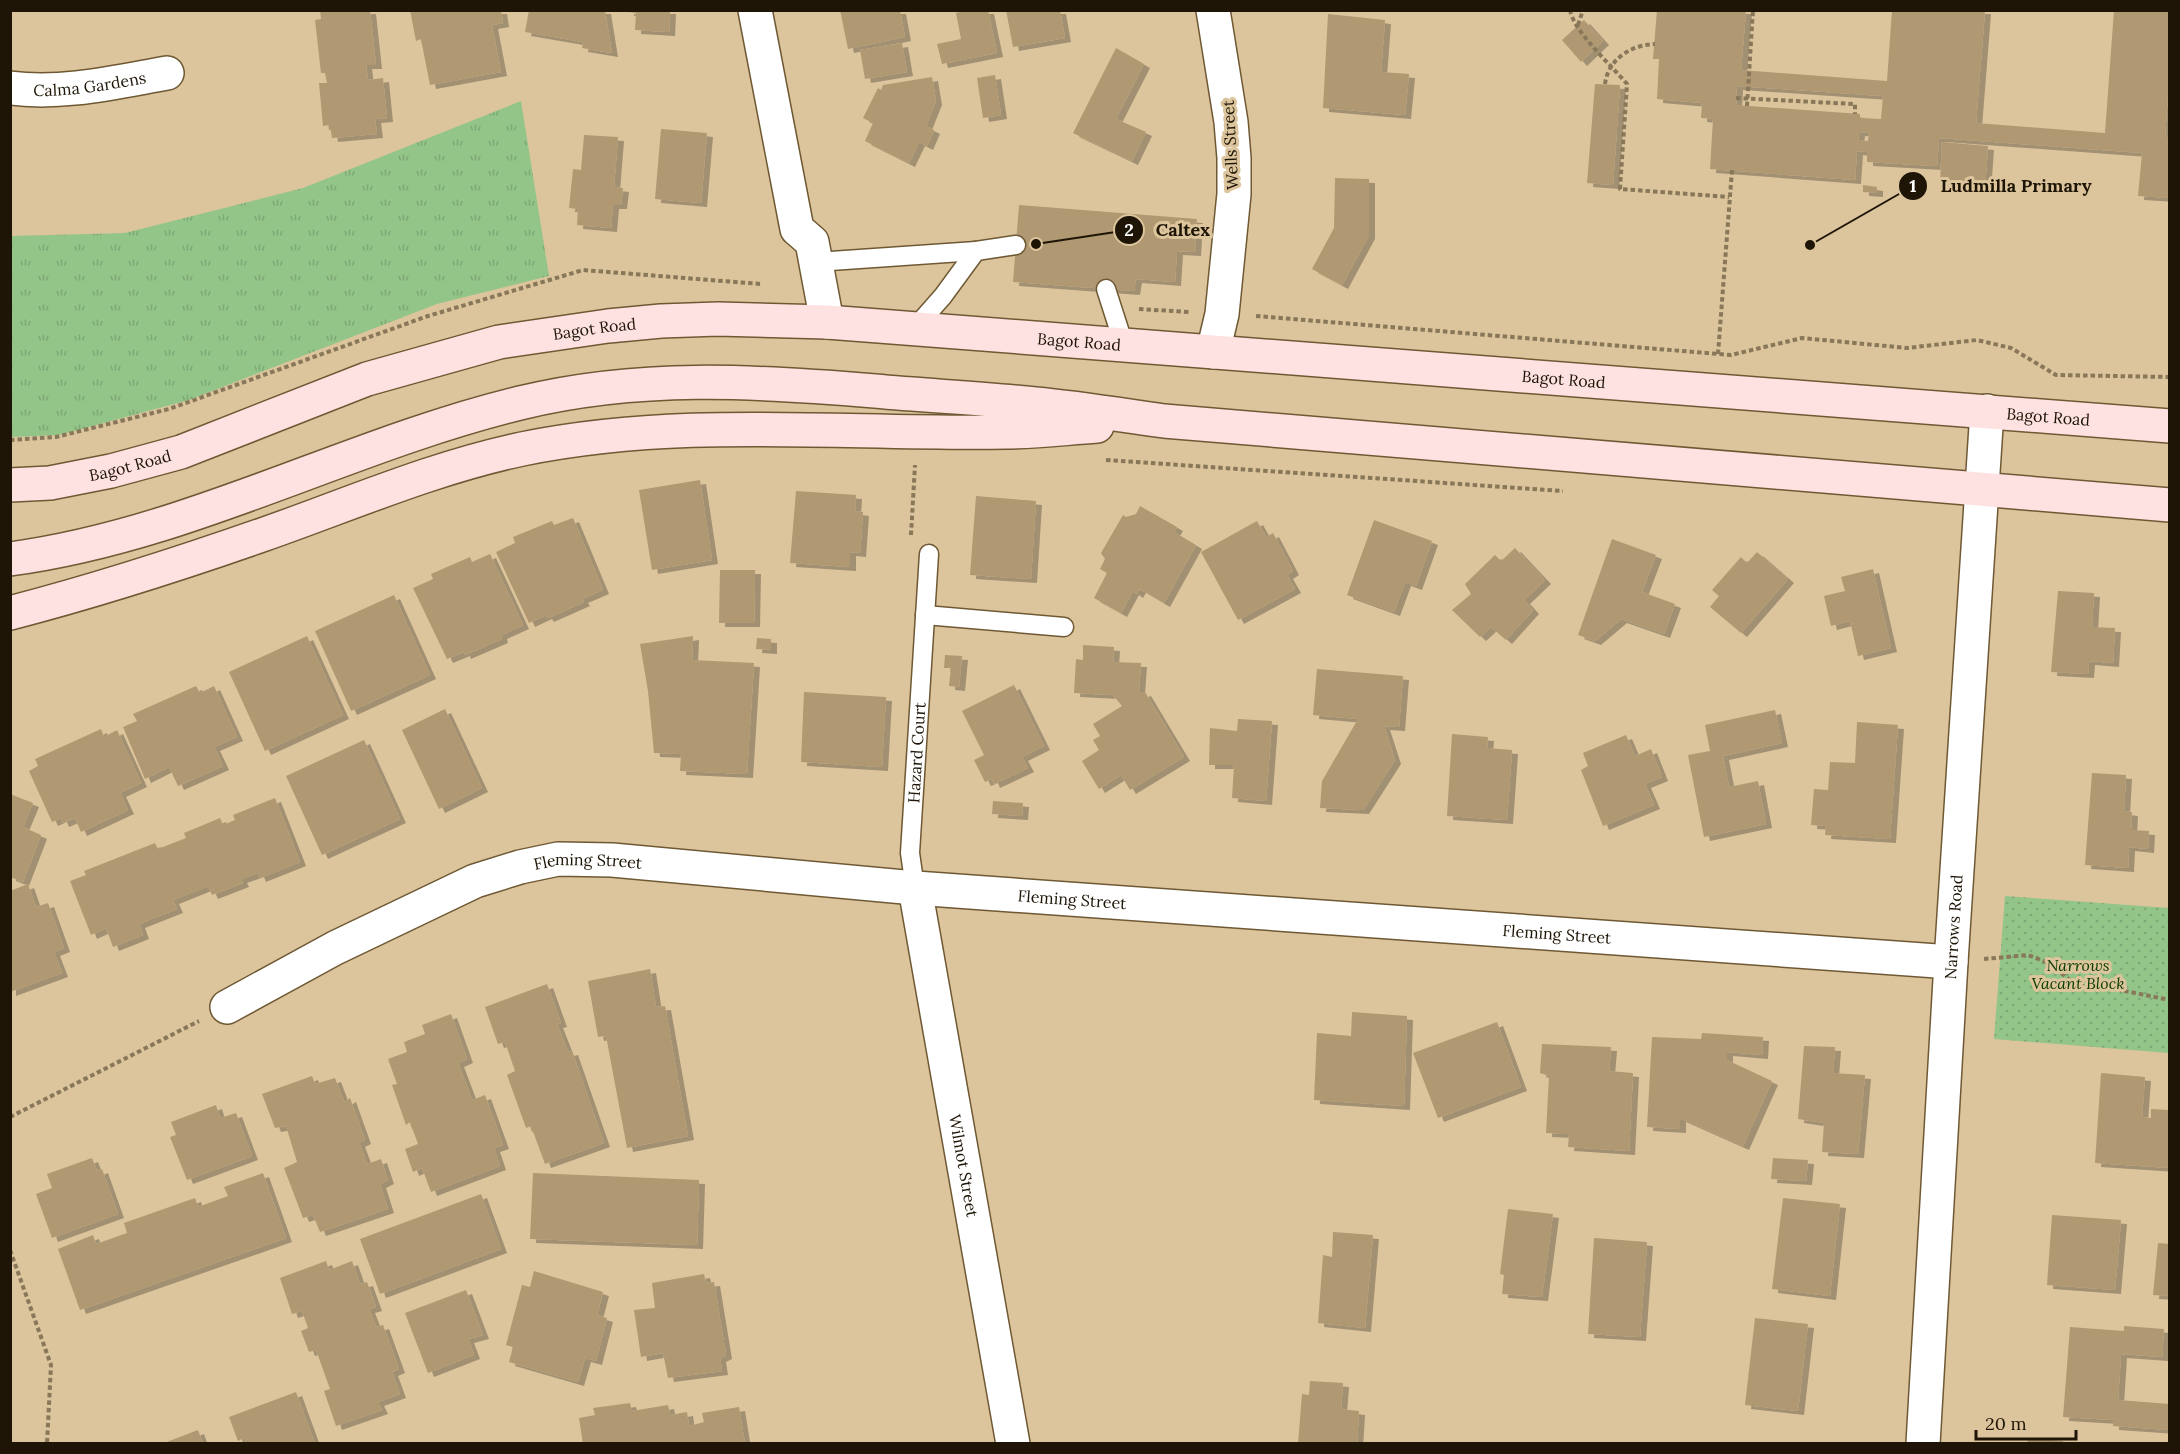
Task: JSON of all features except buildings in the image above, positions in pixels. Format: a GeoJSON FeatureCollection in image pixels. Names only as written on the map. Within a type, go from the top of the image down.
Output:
{"type":"FeatureCollection","features":[{"type":"Feature","properties":{"kind":"main road","name":"Bagot Road"},"geometry":{"type":"LineString","coordinates":[[10,485],[50,483],[111,471],[181,452],[367,379],[499,342],[661,321],[826,322],[2169,426]]}},
{"type":"Feature","properties":{"kind":"main road"},"geometry":{"type":"LineString","coordinates":[[10,559],[85,547],[164,524],[256,493],[427,429],[524,402],[604,387],[703,382],[789,384],[1035,404],[1164,421],[2169,505]]}},
{"type":"Feature","properties":{"kind":"main road"},"geometry":{"type":"LineString","coordinates":[[10,613],[95,591],[447,469],[521,450],[588,438],[655,431],[722,428],[1009,433],[1164,421]]}},
{"type":"Feature","properties":{"kind":"main road"},"geometry":{"type":"LineString","coordinates":[[10,507],[99,493],[128,484],[181,452]]}},
{"type":"Feature","properties":{"kind":"main road"},"geometry":{"type":"LineString","coordinates":[[10,629],[200,566],[244,548],[292,524]]}},
{"type":"Feature","properties":{"kind":"street"},"geometry":{"type":"LineString","coordinates":[[755,10],[797,230],[814,252],[826,322]]}},
{"type":"Feature","properties":{"kind":"street","name":"Wells Street"},"geometry":{"type":"LineString","coordinates":[[1213,10],[1231,122],[1234,158],[1234,194],[1222,314],[1213,352]]}},
{"type":"Feature","properties":{"kind":"street","name":"Calma Gardens"},"geometry":{"type":"LineString","coordinates":[[10,88],[58,90],[167,73]]}},
{"type":"Feature","properties":{"kind":"street","name":"Narrows Road"},"geometry":{"type":"LineString","coordinates":[[1923,1443],[1951,962],[1987,411]]}},
{"type":"Feature","properties":{"kind":"street","name":"Fleming Street"},"geometry":{"type":"LineString","coordinates":[[227,1007],[335,948],[475,881],[551,860],[612,860],[915,888],[1951,962]]}},
{"type":"Feature","properties":{"kind":"street","name":"Wilmot Street"},"geometry":{"type":"LineString","coordinates":[[915,888],[1012,1443]]}},
{"type":"Feature","properties":{"kind":"lane"},"geometry":{"type":"LineString","coordinates":[[814,252],[976,251],[1016,245]]}},
{"type":"Feature","properties":{"kind":"lane"},"geometry":{"type":"LineString","coordinates":[[914,329],[943,296],[976,251]]}},
{"type":"Feature","properties":{"kind":"lane"},"geometry":{"type":"LineString","coordinates":[[1106,289],[1124,345]]}},
{"type":"Feature","properties":{"kind":"lane","name":"Hazard Court"},"geometry":{"type":"LineString","coordinates":[[915,888],[910,853],[929,554]]}},
{"type":"Feature","properties":{"kind":"lane"},"geometry":{"type":"LineString","coordinates":[[925,615],[1064,627]]}},
{"type":"Feature","properties":{"kind":"path"},"geometry":{"type":"LineString","coordinates":[[1570,10],[1571,17],[1596,51],[1627,84],[1620,189],[1729,197]]}},
{"type":"Feature","properties":{"kind":"path"},"geometry":{"type":"LineString","coordinates":[[1578,26],[1583,10]]}},
{"type":"Feature","properties":{"kind":"path"},"geometry":{"type":"LineString","coordinates":[[1747,106],[1753,10]]}},
{"type":"Feature","properties":{"kind":"path"},"geometry":{"type":"LineString","coordinates":[[1605,84],[1606,74],[1611,65],[1635,47],[1654,44]]}},
{"type":"Feature","properties":{"kind":"path"},"geometry":{"type":"LineString","coordinates":[[1736,98],[1856,104],[1855,114]]}},
{"type":"Feature","properties":{"kind":"path"},"geometry":{"type":"LineString","coordinates":[[1718,354],[1732,170]]}},
{"type":"Feature","properties":{"kind":"path"},"geometry":{"type":"LineString","coordinates":[[1170,311],[1731,355],[1802,338],[1906,348],[1977,340],[2011,348],[2056,375],[2169,377]]}},
{"type":"Feature","properties":{"kind":"path"},"geometry":{"type":"LineString","coordinates":[[916,458],[909,552],[929,554]]}},
{"type":"Feature","properties":{"kind":"path"},"geometry":{"type":"LineString","coordinates":[[1951,962],[2028,955],[2049,963],[2076,985],[2115,989],[2169,999]]}},
{"type":"Feature","properties":{"kind":"path"},"geometry":{"type":"LineString","coordinates":[[10,1117],[227,1007]]}},
{"type":"Feature","properties":{"kind":"path"},"geometry":{"type":"LineString","coordinates":[[10,1250],[51,1365],[47,1443]]}},
{"type":"Feature","properties":{"kind":"green space"},"geometry":{"type":"Polygon","coordinates":[[[521,101],[549,276],[437,304],[189,400],[59,435],[11,437],[11,236],[125,233],[303,188],[521,101]]]}},
{"type":"Feature","properties":{"kind":"green space","name":"Narrows Vacant Block"},"geometry":{"type":"Polygon","coordinates":[[[2005,896],[2169,908],[2169,1053],[1994,1039],[2005,896]]]}},
{"type":"Feature","properties":{"kind":"place","name":"Caltex"},"geometry":{"type":"Point","coordinates":[1036,244]}},
{"type":"Feature","properties":{"kind":"place","name":"Ludmilla Primary"},"geometry":{"type":"Point","coordinates":[1810,245]}}]}
